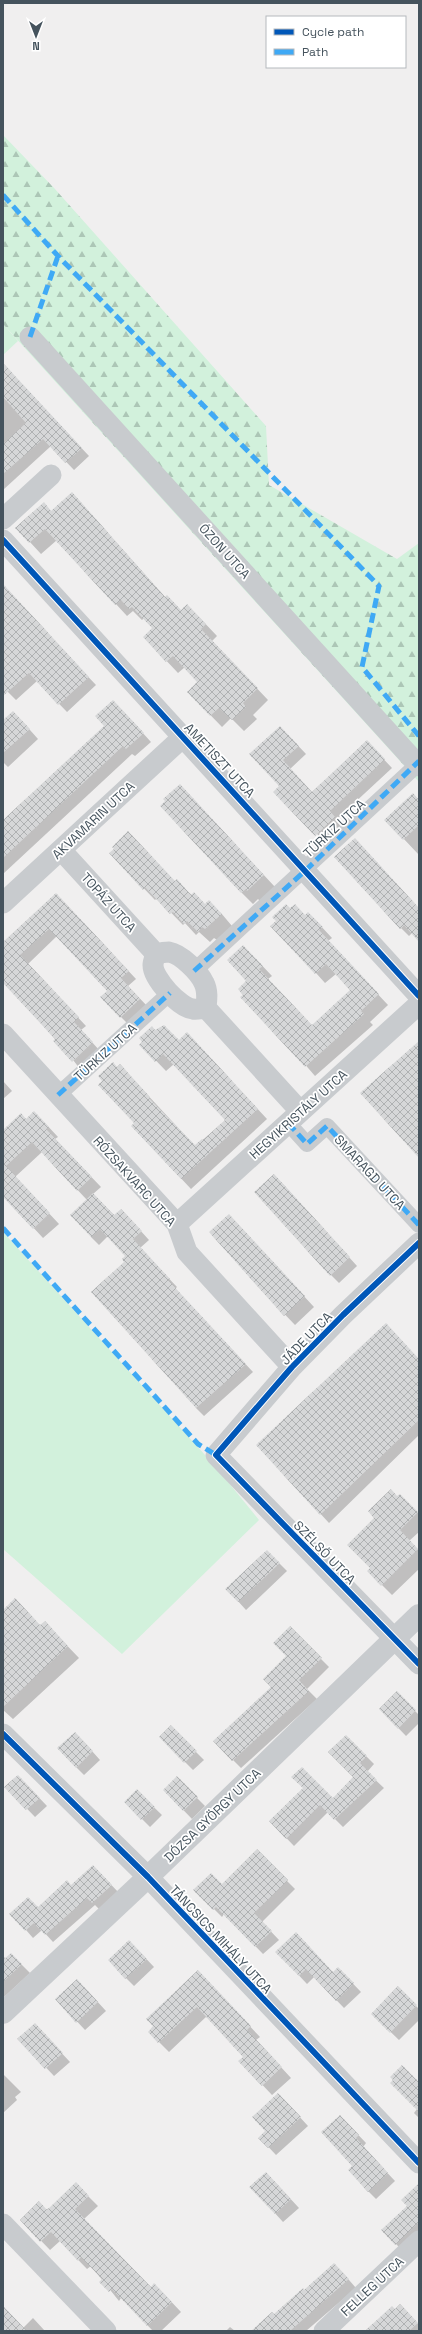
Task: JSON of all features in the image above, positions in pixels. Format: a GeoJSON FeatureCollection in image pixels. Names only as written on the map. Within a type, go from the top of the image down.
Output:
{"type":"FeatureCollection","features":[{"type":"Feature","properties":{"kind":"street","name":"ÓZON UTCA"},"geometry":{"type":"LineString","coordinates":[[30,337],[418,765]]}},
{"type":"Feature","properties":{"kind":"street"},"geometry":{"type":"LineString","coordinates":[[3,519],[51,475]]}},
{"type":"Feature","properties":{"kind":"street","name":"AMETISZT UTCA"},"geometry":{"type":"LineString","coordinates":[[3,540],[306,870],[419,996]]}},
{"type":"Feature","properties":{"kind":"street","name":"AKVAMARIN UTCA"},"geometry":{"type":"LineString","coordinates":[[3,903],[184,737]]}},
{"type":"Feature","properties":{"kind":"street","name":"TÜRKIZ UTCA"},"geometry":{"type":"LineString","coordinates":[[194,971],[306,870],[418,765]]}},
{"type":"Feature","properties":{"kind":"street","name":"TOPÁZ UTCA"},"geometry":{"type":"LineString","coordinates":[[61,850],[156,954]]}},
{"type":"Feature","properties":{"kind":"street"},"geometry":{"type":"LineString","coordinates":[[206,1008],[193,1009],[179,1002],[155,977],[152,965],[156,954],[169,952],[180,957],[204,982],[207,994],[206,1008],[294,1117]]}},
{"type":"Feature","properties":{"kind":"street","name":"TÜRKIZ UTCA"},"geometry":{"type":"LineString","coordinates":[[58,1095],[170,993]]}},
{"type":"Feature","properties":{"kind":"street","name":"HEGYIKRISTÁLY UTCA"},"geometry":{"type":"LineString","coordinates":[[176,1224],[419,1004]]}},
{"type":"Feature","properties":{"kind":"street","name":"RÓZSAKVARC UTCA"},"geometry":{"type":"LineString","coordinates":[[3,1034],[176,1224],[187,1252],[292,1367]]}},
{"type":"Feature","properties":{"kind":"street","name":"SMARAGD UTCA"},"geometry":{"type":"LineString","coordinates":[[294,1117],[307,1144],[327,1126],[419,1225]]}},
{"type":"Feature","properties":{"kind":"street","name":"JÁDE UTCA"},"geometry":{"type":"LineString","coordinates":[[216,1455],[292,1367],[343,1315],[419,1243]]}},
{"type":"Feature","properties":{"kind":"street","name":"SZÉLSŐ UTCA"},"geometry":{"type":"LineString","coordinates":[[216,1455],[419,1664]]}},
{"type":"Feature","properties":{"kind":"street","name":"DÓZSA GYÖRGY UTCA"},"geometry":{"type":"LineString","coordinates":[[3,2013],[148,1877],[419,1615]]}},
{"type":"Feature","properties":{"kind":"street","name":"TÁNCSICS MIHÁLY UTCA"},"geometry":{"type":"LineString","coordinates":[[3,1734],[148,1877],[419,2163]]}},
{"type":"Feature","properties":{"kind":"street"},"geometry":{"type":"LineString","coordinates":[[3,2224],[106,2331]]}},
{"type":"Feature","properties":{"kind":"street","name":"FELLEG UTCA"},"geometry":{"type":"LineString","coordinates":[[324,2331],[419,2241]]}},
{"type":"Feature","properties":{"kind":"green space"},"geometry":{"type":"Polygon","coordinates":[[[3,135],[55,189],[266,426],[269,485],[397,559],[419,543],[419,782],[3,324],[3,135]]]}},
{"type":"Feature","properties":{"kind":"green space"},"geometry":{"type":"Polygon","coordinates":[[[3,324],[18,341],[3,355],[3,324]]]}},
{"type":"Feature","properties":{"kind":"green space"},"geometry":{"type":"Polygon","coordinates":[[[3,1232],[215,1466],[259,1520],[122,1654],[3,1549],[3,1232]]]}},
{"type":"Feature","properties":{"kind":"building"},"geometry":{"type":"Polygon","coordinates":[[[3,363],[82,448],[65,463],[43,439],[3,474],[3,444],[26,423],[3,397],[3,363]]]}},
{"type":"Feature","properties":{"kind":"building"},"geometry":{"type":"Polygon","coordinates":[[[72,492],[165,597],[167,595],[181,610],[187,604],[206,624],[201,629],[258,688],[243,703],[246,707],[232,720],[219,708],[210,716],[187,692],[197,682],[173,656],[166,662],[143,637],[152,628],[132,607],[129,609],[121,600],[115,605],[45,529],[29,543],[15,528],[44,502],[51,511],[72,492]]]}},
{"type":"Feature","properties":{"kind":"building"},"geometry":{"type":"Polygon","coordinates":[[[3,584],[89,677],[58,705],[29,673],[3,696],[3,584]]]}},
{"type":"Feature","properties":{"kind":"building"},"geometry":{"type":"Polygon","coordinates":[[[113,700],[144,733],[126,749],[123,746],[3,858],[3,820],[104,726],[95,716],[113,700]]]}},
{"type":"Feature","properties":{"kind":"building"},"geometry":{"type":"Polygon","coordinates":[[[13,711],[30,729],[3,753],[3,720],[13,711]]]}},
{"type":"Feature","properties":{"kind":"building"},"geometry":{"type":"Polygon","coordinates":[[[280,726],[299,746],[283,760],[312,792],[367,740],[385,759],[330,811],[335,817],[315,836],[273,792],[279,786],[249,754],[280,726]]]}},
{"type":"Feature","properties":{"kind":"building"},"geometry":{"type":"Polygon","coordinates":[[[180,784],[264,875],[247,891],[246,889],[241,893],[160,806],[165,801],[163,799],[180,784]]]}},
{"type":"Feature","properties":{"kind":"building"},"geometry":{"type":"Polygon","coordinates":[[[413,793],[419,800],[419,825],[403,840],[384,820],[413,793]]]}},
{"type":"Feature","properties":{"kind":"building"},"geometry":{"type":"Polygon","coordinates":[[[128,831],[175,881],[177,879],[191,895],[194,892],[205,904],[209,900],[222,914],[205,929],[202,927],[198,932],[187,921],[184,924],[173,912],[170,914],[145,887],[143,890],[109,853],[114,849],[112,847],[128,831]]]}},
{"type":"Feature","properties":{"kind":"building"},"geometry":{"type":"Polygon","coordinates":[[[355,838],[419,908],[419,942],[404,925],[400,929],[334,857],[355,838]]]}},
{"type":"Feature","properties":{"kind":"building"},"geometry":{"type":"Polygon","coordinates":[[[56,893],[129,971],[121,978],[140,999],[120,1018],[100,997],[107,991],[49,929],[20,955],[79,1017],[74,1022],[93,1042],[72,1062],[53,1041],[55,1039],[3,983],[3,942],[56,893]]]}},
{"type":"Feature","properties":{"kind":"building"},"geometry":{"type":"Polygon","coordinates":[[[286,904],[290,908],[295,904],[305,915],[308,912],[323,927],[319,930],[379,994],[361,1011],[364,1014],[305,1067],[240,997],[243,995],[238,989],[246,981],[227,960],[243,945],[263,966],[259,969],[312,1025],[350,990],[326,964],[315,974],[270,926],[276,921],[272,917],[286,904]]]}},
{"type":"Feature","properties":{"kind":"building"},"geometry":{"type":"Polygon","coordinates":[[[164,1025],[179,1040],[187,1032],[258,1109],[181,1179],[131,1126],[134,1123],[98,1085],[102,1081],[98,1076],[113,1062],[117,1067],[120,1064],[150,1097],[149,1098],[195,1145],[202,1139],[203,1140],[225,1120],[163,1054],[155,1062],[139,1045],[142,1042],[139,1038],[152,1026],[155,1030],[164,1025]]]}},
{"type":"Feature","properties":{"kind":"building"},"geometry":{"type":"Polygon","coordinates":[[[419,1041],[419,1158],[360,1093],[419,1041]]]}},
{"type":"Feature","properties":{"kind":"building"},"geometry":{"type":"Polygon","coordinates":[[[34,1111],[49,1127],[46,1129],[92,1177],[77,1191],[32,1142],[6,1166],[50,1213],[33,1229],[3,1197],[3,1130],[21,1113],[26,1119],[34,1111]]]}},
{"type":"Feature","properties":{"kind":"building"},"geometry":{"type":"Polygon","coordinates":[[[274,1174],[350,1257],[330,1276],[254,1192],[274,1174]]]}},
{"type":"Feature","properties":{"kind":"building"},"geometry":{"type":"Polygon","coordinates":[[[93,1193],[114,1215],[121,1209],[142,1231],[133,1239],[170,1279],[168,1280],[246,1364],[196,1408],[91,1292],[124,1262],[122,1259],[125,1256],[100,1229],[91,1237],[70,1215],[93,1193]]]}},
{"type":"Feature","properties":{"kind":"building"},"geometry":{"type":"Polygon","coordinates":[[[229,1214],[305,1296],[284,1316],[209,1232],[229,1214]]]}},
{"type":"Feature","properties":{"kind":"building"},"geometry":{"type":"Polygon","coordinates":[[[386,1323],[419,1359],[419,1420],[320,1515],[256,1445],[386,1323]]]}},
{"type":"Feature","properties":{"kind":"building"},"geometry":{"type":"Polygon","coordinates":[[[391,1489],[397,1496],[400,1494],[418,1512],[400,1530],[418,1549],[381,1586],[367,1571],[370,1568],[347,1545],[374,1518],[368,1511],[391,1489]]]}},
{"type":"Feature","properties":{"kind":"building"},"geometry":{"type":"Polygon","coordinates":[[[267,1550],[280,1563],[238,1602],[225,1589],[267,1550]]]}},
{"type":"Feature","properties":{"kind":"building"},"geometry":{"type":"Polygon","coordinates":[[[15,1598],[40,1625],[45,1621],[68,1646],[3,1707],[3,1610],[15,1598]]]}},
{"type":"Feature","properties":{"kind":"building"},"geometry":{"type":"Polygon","coordinates":[[[290,1626],[322,1658],[299,1680],[309,1691],[232,1761],[213,1741],[271,1687],[263,1679],[286,1656],[273,1643],[290,1626]]]}},
{"type":"Feature","properties":{"kind":"building"},"geometry":{"type":"Polygon","coordinates":[[[397,1691],[416,1710],[398,1729],[379,1709],[397,1691]]]}},
{"type":"Feature","properties":{"kind":"building"},"geometry":{"type":"Polygon","coordinates":[[[171,1725],[197,1751],[184,1763],[159,1737],[171,1725]]]}},
{"type":"Feature","properties":{"kind":"building"},"geometry":{"type":"Polygon","coordinates":[[[75,1732],[93,1751],[76,1768],[57,1748],[75,1732]]]}},
{"type":"Feature","properties":{"kind":"building"},"geometry":{"type":"Polygon","coordinates":[[[346,1735],[367,1756],[360,1763],[377,1780],[334,1820],[320,1805],[286,1839],[269,1821],[303,1788],[291,1777],[302,1767],[333,1798],[353,1777],[328,1752],[346,1735]]]}},
{"type":"Feature","properties":{"kind":"building"},"geometry":{"type":"Polygon","coordinates":[[[18,1775],[40,1798],[26,1810],[4,1787],[18,1775]]]}},
{"type":"Feature","properties":{"kind":"building"},"geometry":{"type":"Polygon","coordinates":[[[177,1776],[198,1797],[183,1811],[163,1790],[177,1776]]]}},
{"type":"Feature","properties":{"kind":"building"},"geometry":{"type":"Polygon","coordinates":[[[137,1789],[155,1807],[141,1820],[124,1802],[137,1789]]]}},
{"type":"Feature","properties":{"kind":"building"},"geometry":{"type":"Polygon","coordinates":[[[257,1849],[288,1880],[254,1913],[272,1931],[255,1947],[216,1907],[213,1910],[193,1890],[211,1873],[222,1884],[257,1849]]]}},
{"type":"Feature","properties":{"kind":"building"},"geometry":{"type":"Polygon","coordinates":[[[93,1865],[112,1885],[92,1903],[87,1898],[45,1935],[34,1923],[25,1931],[9,1914],[28,1897],[38,1907],[67,1880],[71,1885],[93,1865]]]}},
{"type":"Feature","properties":{"kind":"building"},"geometry":{"type":"Polygon","coordinates":[[[296,1932],[333,1972],[338,1967],[354,1983],[336,2001],[306,1969],[299,1976],[275,1952],[296,1932]]]}},
{"type":"Feature","properties":{"kind":"building"},"geometry":{"type":"Polygon","coordinates":[[[129,1940],[147,1959],[125,1979],[108,1960],[129,1940]]]}},
{"type":"Feature","properties":{"kind":"building"},"geometry":{"type":"Polygon","coordinates":[[[11,1953],[22,1964],[3,1982],[3,1960],[11,1953]]]}},
{"type":"Feature","properties":{"kind":"building"},"geometry":{"type":"Polygon","coordinates":[[[198,1970],[251,2026],[247,2030],[282,2067],[262,2086],[238,2061],[243,2057],[197,2007],[158,2043],[148,2032],[153,2026],[146,2019],[198,1970]]]}},
{"type":"Feature","properties":{"kind":"building"},"geometry":{"type":"Polygon","coordinates":[[[77,1979],[98,2002],[76,2023],[55,1999],[77,1979]]]}},
{"type":"Feature","properties":{"kind":"building"},"geometry":{"type":"Polygon","coordinates":[[[398,1986],[417,2005],[390,2033],[371,2014],[398,1986]]]}},
{"type":"Feature","properties":{"kind":"building"},"geometry":{"type":"Polygon","coordinates":[[[35,2023],[63,2053],[45,2069],[17,2039],[35,2023]]]}},
{"type":"Feature","properties":{"kind":"building"},"geometry":{"type":"Polygon","coordinates":[[[402,2065],[419,2082],[419,2112],[390,2083],[393,2080],[390,2077],[402,2065]]]}},
{"type":"Feature","properties":{"kind":"building"},"geometry":{"type":"Polygon","coordinates":[[[278,2093],[301,2117],[268,2148],[258,2138],[265,2131],[252,2117],[278,2093]]]}},
{"type":"Feature","properties":{"kind":"building"},"geometry":{"type":"Polygon","coordinates":[[[340,2115],[359,2135],[356,2138],[388,2173],[368,2192],[348,2170],[352,2166],[321,2132],[340,2115]]]}},
{"type":"Feature","properties":{"kind":"building"},"geometry":{"type":"Polygon","coordinates":[[[266,2172],[291,2199],[275,2214],[249,2187],[266,2172]]]}},
{"type":"Feature","properties":{"kind":"building"},"geometry":{"type":"Polygon","coordinates":[[[76,2182],[89,2196],[75,2209],[151,2287],[154,2283],[172,2302],[147,2326],[112,2289],[109,2292],[99,2282],[102,2279],[81,2257],[78,2261],[51,2232],[40,2242],[20,2220],[39,2201],[47,2210],[76,2182]]]}},
{"type":"Feature","properties":{"kind":"building"},"geometry":{"type":"Polygon","coordinates":[[[419,2183],[419,2222],[395,2245],[381,2230],[407,2206],[401,2200],[419,2183]]]}},
{"type":"Feature","properties":{"kind":"building"},"geometry":{"type":"Polygon","coordinates":[[[334,2263],[349,2279],[290,2331],[251,2331],[272,2312],[274,2314],[303,2288],[304,2290],[334,2263]]]}},
{"type":"Feature","properties":{"kind":"building"},"geometry":{"type":"Polygon","coordinates":[[[400,2304],[418,2323],[409,2331],[365,2331],[392,2306],[395,2309],[400,2304]]]}},
{"type":"Feature","properties":{"kind":"building"},"geometry":{"type":"Polygon","coordinates":[[[3,2306],[27,2331],[3,2331],[3,2306]]]}},
{"type":"Feature","properties":{"kind":"marked path"},"geometry":{"type":"LineString","coordinates":[[3,195],[58,256],[379,586],[362,667],[419,736]]}},
{"type":"Feature","properties":{"kind":"marked path"},"geometry":{"type":"LineString","coordinates":[[30,337],[58,256]]}},
{"type":"Feature","properties":{"kind":"marked path"},"geometry":{"type":"LineString","coordinates":[[194,971],[306,870],[419,761]]}},
{"type":"Feature","properties":{"kind":"marked path"},"geometry":{"type":"LineString","coordinates":[[58,1095],[170,993]]}},
{"type":"Feature","properties":{"kind":"marked path"},"geometry":{"type":"LineString","coordinates":[[288,1123],[307,1144],[327,1126],[419,1225]]}},
{"type":"Feature","properties":{"kind":"marked path"},"geometry":{"type":"LineString","coordinates":[[3,1228],[198,1444],[216,1455]]}},
{"type":"Feature","properties":{"kind":"cycle path"},"geometry":{"type":"LineString","coordinates":[[3,540],[419,996]]}},
{"type":"Feature","properties":{"kind":"cycle path"},"geometry":{"type":"LineString","coordinates":[[419,1243],[343,1315],[292,1367],[216,1455],[419,1664]]}},
{"type":"Feature","properties":{"kind":"cycle path"},"geometry":{"type":"LineString","coordinates":[[3,1734],[148,1877],[419,2163]]}}]}
